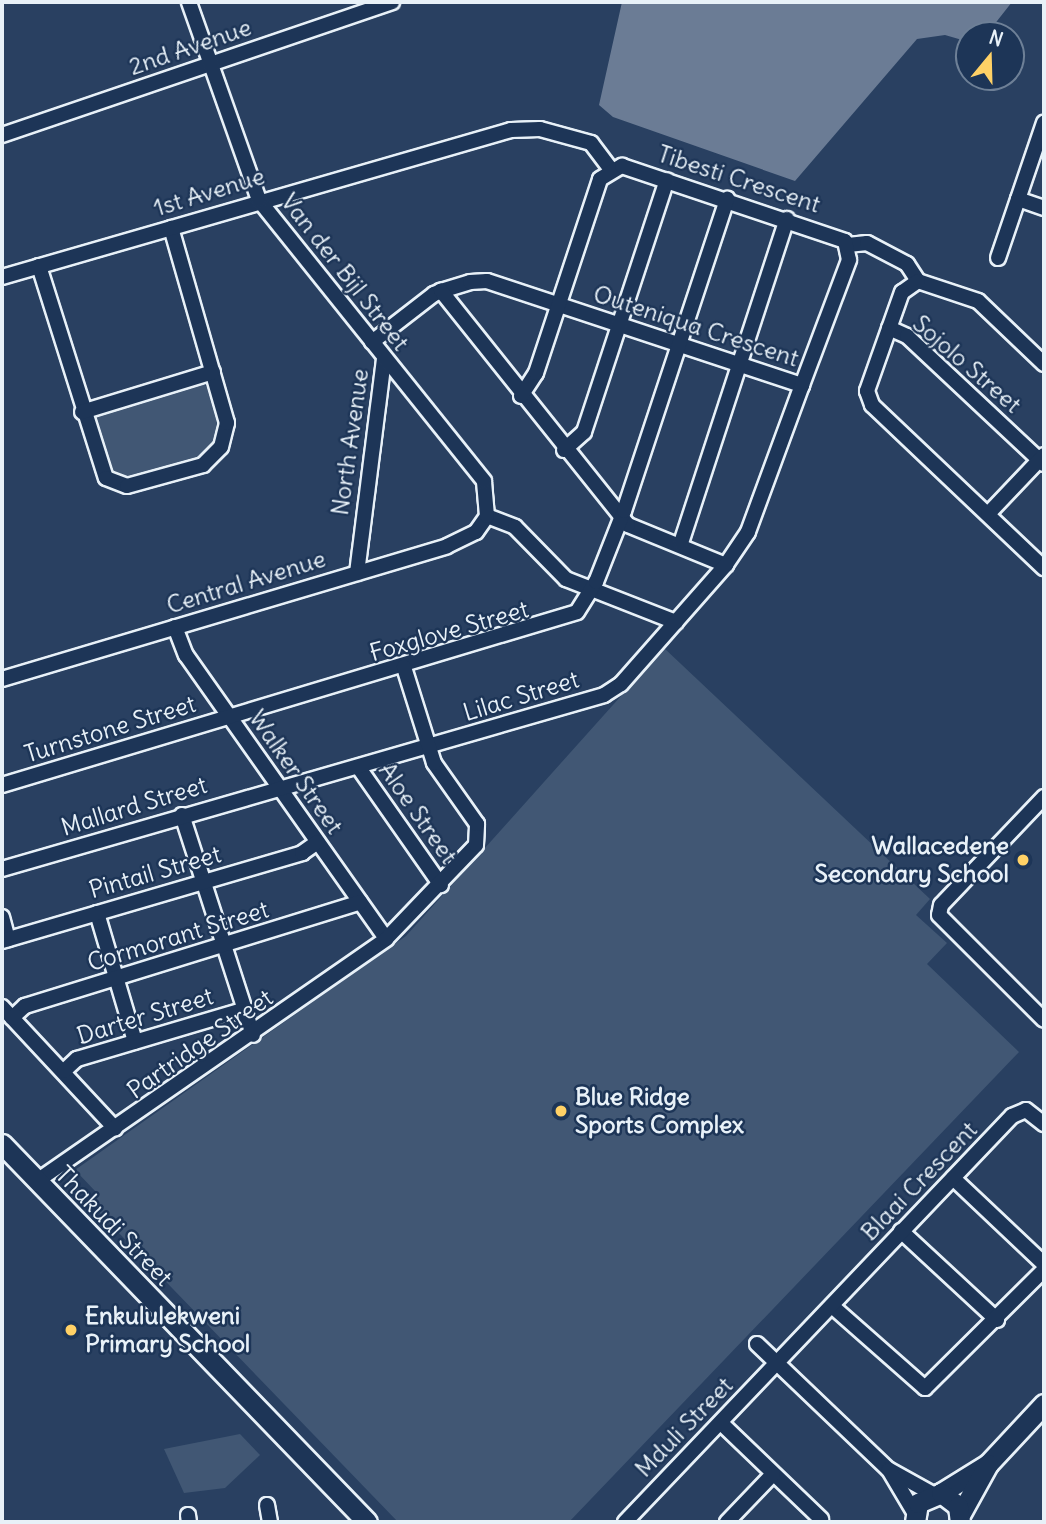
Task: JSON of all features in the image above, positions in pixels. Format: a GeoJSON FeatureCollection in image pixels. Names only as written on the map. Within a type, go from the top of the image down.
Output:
{"type":"FeatureCollection","features":[{"type":"Feature","properties":{"kind":"street","name":"Van der Bijl Street"},"geometry":{"type":"LineString","coordinates":[[189,2],[259,200],[384,360],[484,481],[488,512]]}},
{"type":"Feature","properties":{"kind":"street","name":"2nd Avenue"},"geometry":{"type":"LineString","coordinates":[[2,135],[392,2]]}},
{"type":"Feature","properties":{"kind":"street"},"geometry":{"type":"LineString","coordinates":[[998,258],[1044,123]]}},
{"type":"Feature","properties":{"kind":"street","name":"1st Avenue"},"geometry":{"type":"LineString","coordinates":[[2,277],[259,200],[510,130],[540,129],[591,143],[610,168]]}},
{"type":"Feature","properties":{"kind":"street","name":"Tibesti Crescent"},"geometry":{"type":"LineString","coordinates":[[610,168],[628,166],[787,219],[848,245],[867,243],[907,264],[918,281]]}},
{"type":"Feature","properties":{"kind":"street"},"geometry":{"type":"LineString","coordinates":[[521,396],[536,373],[600,179],[610,168]]}},
{"type":"Feature","properties":{"kind":"street"},"geometry":{"type":"LineString","coordinates":[[564,450],[584,432],[667,180]]}},
{"type":"Feature","properties":{"kind":"street","name":"Foxglove Street"},"geometry":{"type":"LineString","coordinates":[[230,718],[556,622],[577,612],[592,588],[621,517],[727,199]]}},
{"type":"Feature","properties":{"kind":"street"},"geometry":{"type":"LineString","coordinates":[[1018,200],[1044,208]]}},
{"type":"Feature","properties":{"kind":"street"},"geometry":{"type":"LineString","coordinates":[[681,543],[787,219]]}},
{"type":"Feature","properties":{"kind":"street"},"geometry":{"type":"LineString","coordinates":[[39,266],[101,471],[117,484],[203,465],[225,436],[213,372],[171,228]]}},
{"type":"Feature","properties":{"kind":"street"},"geometry":{"type":"LineString","coordinates":[[802,385],[849,260],[848,245]]}},
{"type":"Feature","properties":{"kind":"street","name":"Outeniqua Crescent"},"geometry":{"type":"LineString","coordinates":[[372,342],[441,291],[487,281],[802,385],[748,532],[726,565]]}},
{"type":"Feature","properties":{"kind":"street"},"geometry":{"type":"LineString","coordinates":[[1044,364],[974,298],[918,281],[902,292],[867,386],[869,400],[1044,568]]}},
{"type":"Feature","properties":{"kind":"street"},"geometry":{"type":"LineString","coordinates":[[441,291],[564,450],[621,517],[726,565]]}},
{"type":"Feature","properties":{"kind":"street","name":"Sojolo Street"},"geometry":{"type":"LineString","coordinates":[[889,328],[907,336],[1043,460]]}},
{"type":"Feature","properties":{"kind":"street","name":"North Avenue"},"geometry":{"type":"LineString","coordinates":[[357,573],[384,360]]}},
{"type":"Feature","properties":{"kind":"street"},"geometry":{"type":"LineString","coordinates":[[82,412],[213,372]]}},
{"type":"Feature","properties":{"kind":"street"},"geometry":{"type":"LineString","coordinates":[[988,514],[1043,460]]}},
{"type":"Feature","properties":{"kind":"street"},"geometry":{"type":"LineString","coordinates":[[488,512],[515,527],[558,574],[676,622]]}},
{"type":"Feature","properties":{"kind":"street","name":"Central Avenue"},"geometry":{"type":"LineString","coordinates":[[2,679],[461,541],[488,512]]}},
{"type":"Feature","properties":{"kind":"street","name":"Lilac Street"},"geometry":{"type":"LineString","coordinates":[[280,788],[359,768],[610,692],[726,565]]}},
{"type":"Feature","properties":{"kind":"street","name":"Walker Street"},"geometry":{"type":"LineString","coordinates":[[174,627],[230,718],[386,939]]}},
{"type":"Feature","properties":{"kind":"street","name":"Partridge Street"},"geometry":{"type":"LineString","coordinates":[[37,1181],[253,1035],[386,939],[441,885],[478,842],[479,829],[428,747],[404,667]]}},
{"type":"Feature","properties":{"kind":"street","name":"Turnstone Street"},"geometry":{"type":"LineString","coordinates":[[2,785],[230,718]]}},
{"type":"Feature","properties":{"kind":"street","name":"Aloe Street"},"geometry":{"type":"LineString","coordinates":[[359,768],[441,885]]}},
{"type":"Feature","properties":{"kind":"street","name":"Mallard Street"},"geometry":{"type":"LineString","coordinates":[[2,869],[280,788]]}},
{"type":"Feature","properties":{"kind":"street"},"geometry":{"type":"LineString","coordinates":[[1044,797],[939,915],[1044,1020]]}},
{"type":"Feature","properties":{"kind":"street"},"geometry":{"type":"LineString","coordinates":[[182,815],[242,1010],[253,1035]]}},
{"type":"Feature","properties":{"kind":"street","name":"Pintail Street"},"geometry":{"type":"LineString","coordinates":[[5,940],[302,853],[318,842]]}},
{"type":"Feature","properties":{"kind":"street","name":"Cormorant Street"},"geometry":{"type":"LineString","coordinates":[[12,1018],[25,1006],[223,947],[360,902]]}},
{"type":"Feature","properties":{"kind":"street"},"geometry":{"type":"LineString","coordinates":[[97,914],[135,1041]]}},
{"type":"Feature","properties":{"kind":"street"},"geometry":{"type":"LineString","coordinates":[[2,917],[5,940]]}},
{"type":"Feature","properties":{"kind":"street"},"geometry":{"type":"LineString","coordinates":[[2,1007],[115,1128]]}},
{"type":"Feature","properties":{"kind":"street","name":"Darter Street"},"geometry":{"type":"LineString","coordinates":[[64,1071],[77,1059],[242,1010]]}},
{"type":"Feature","properties":{"kind":"street","name":"Blaai Crescent"},"geometry":{"type":"LineString","coordinates":[[776,1363],[1019,1111],[1044,1124]]}},
{"type":"Feature","properties":{"kind":"street","name":"Thakudi Street"},"geometry":{"type":"LineString","coordinates":[[2,1144],[368,1522]]}},
{"type":"Feature","properties":{"kind":"street"},"geometry":{"type":"LineString","coordinates":[[953,1178],[1044,1264]]}},
{"type":"Feature","properties":{"kind":"street"},"geometry":{"type":"LineString","coordinates":[[901,1231],[997,1320]]}},
{"type":"Feature","properties":{"kind":"street"},"geometry":{"type":"LineString","coordinates":[[832,1306],[925,1388],[997,1320],[1044,1270]]}},
{"type":"Feature","properties":{"kind":"street"},"geometry":{"type":"LineString","coordinates":[[757,1344],[888,1469],[937,1493],[961,1519],[988,1464],[1044,1404]]}},
{"type":"Feature","properties":{"kind":"street","name":"Mduli Street"},"geometry":{"type":"LineString","coordinates":[[625,1522],[776,1363]]}},
{"type":"Feature","properties":{"kind":"street"},"geometry":{"type":"LineString","coordinates":[[721,1423],[821,1519]]}},
{"type":"Feature","properties":{"kind":"street"},"geometry":{"type":"LineString","coordinates":[[888,1469],[914,1519],[937,1493],[988,1464]]}},
{"type":"Feature","properties":{"kind":"street"},"geometry":{"type":"LineString","coordinates":[[727,1522],[774,1474]]}},
{"type":"Feature","properties":{"kind":"street"},"geometry":{"type":"LineString","coordinates":[[267,1505],[270,1522]]}},
{"type":"Feature","properties":{"kind":"shaded area"},"geometry":{"type":"Polygon","coordinates":[[[622,2],[1012,2],[997,21],[955,21],[955,38],[945,35],[917,39],[795,181],[613,117],[599,105],[622,2]]]}},
{"type":"Feature","properties":{"kind":"shaded area"},"geometry":{"type":"Polygon","coordinates":[[[200,383],[210,388],[217,413],[216,445],[200,460],[132,479],[107,468],[94,418],[200,383]]]}},
{"type":"Feature","properties":{"kind":"shaded area","name":"Blue Ridge Sports Complex"},"geometry":{"type":"Polygon","coordinates":[[[664,648],[930,899],[916,915],[947,943],[927,964],[1019,1052],[569,1522],[398,1522],[88,1201],[96,1192],[75,1170],[406,936],[664,648]]]}},
{"type":"Feature","properties":{"kind":"shaded area"},"geometry":{"type":"Polygon","coordinates":[[[240,1434],[260,1455],[225,1488],[184,1493],[164,1449],[240,1434]]]}},
{"type":"Feature","properties":{"kind":"place","name":"Wallacedene Secondary School"},"geometry":{"type":"Point","coordinates":[1023,860]}},
{"type":"Feature","properties":{"kind":"place","name":"Blue Ridge Sports Complex"},"geometry":{"type":"Point","coordinates":[561,1111]}},
{"type":"Feature","properties":{"kind":"place","name":"Enkululekweni Primary School"},"geometry":{"type":"Point","coordinates":[71,1330]}}]}
